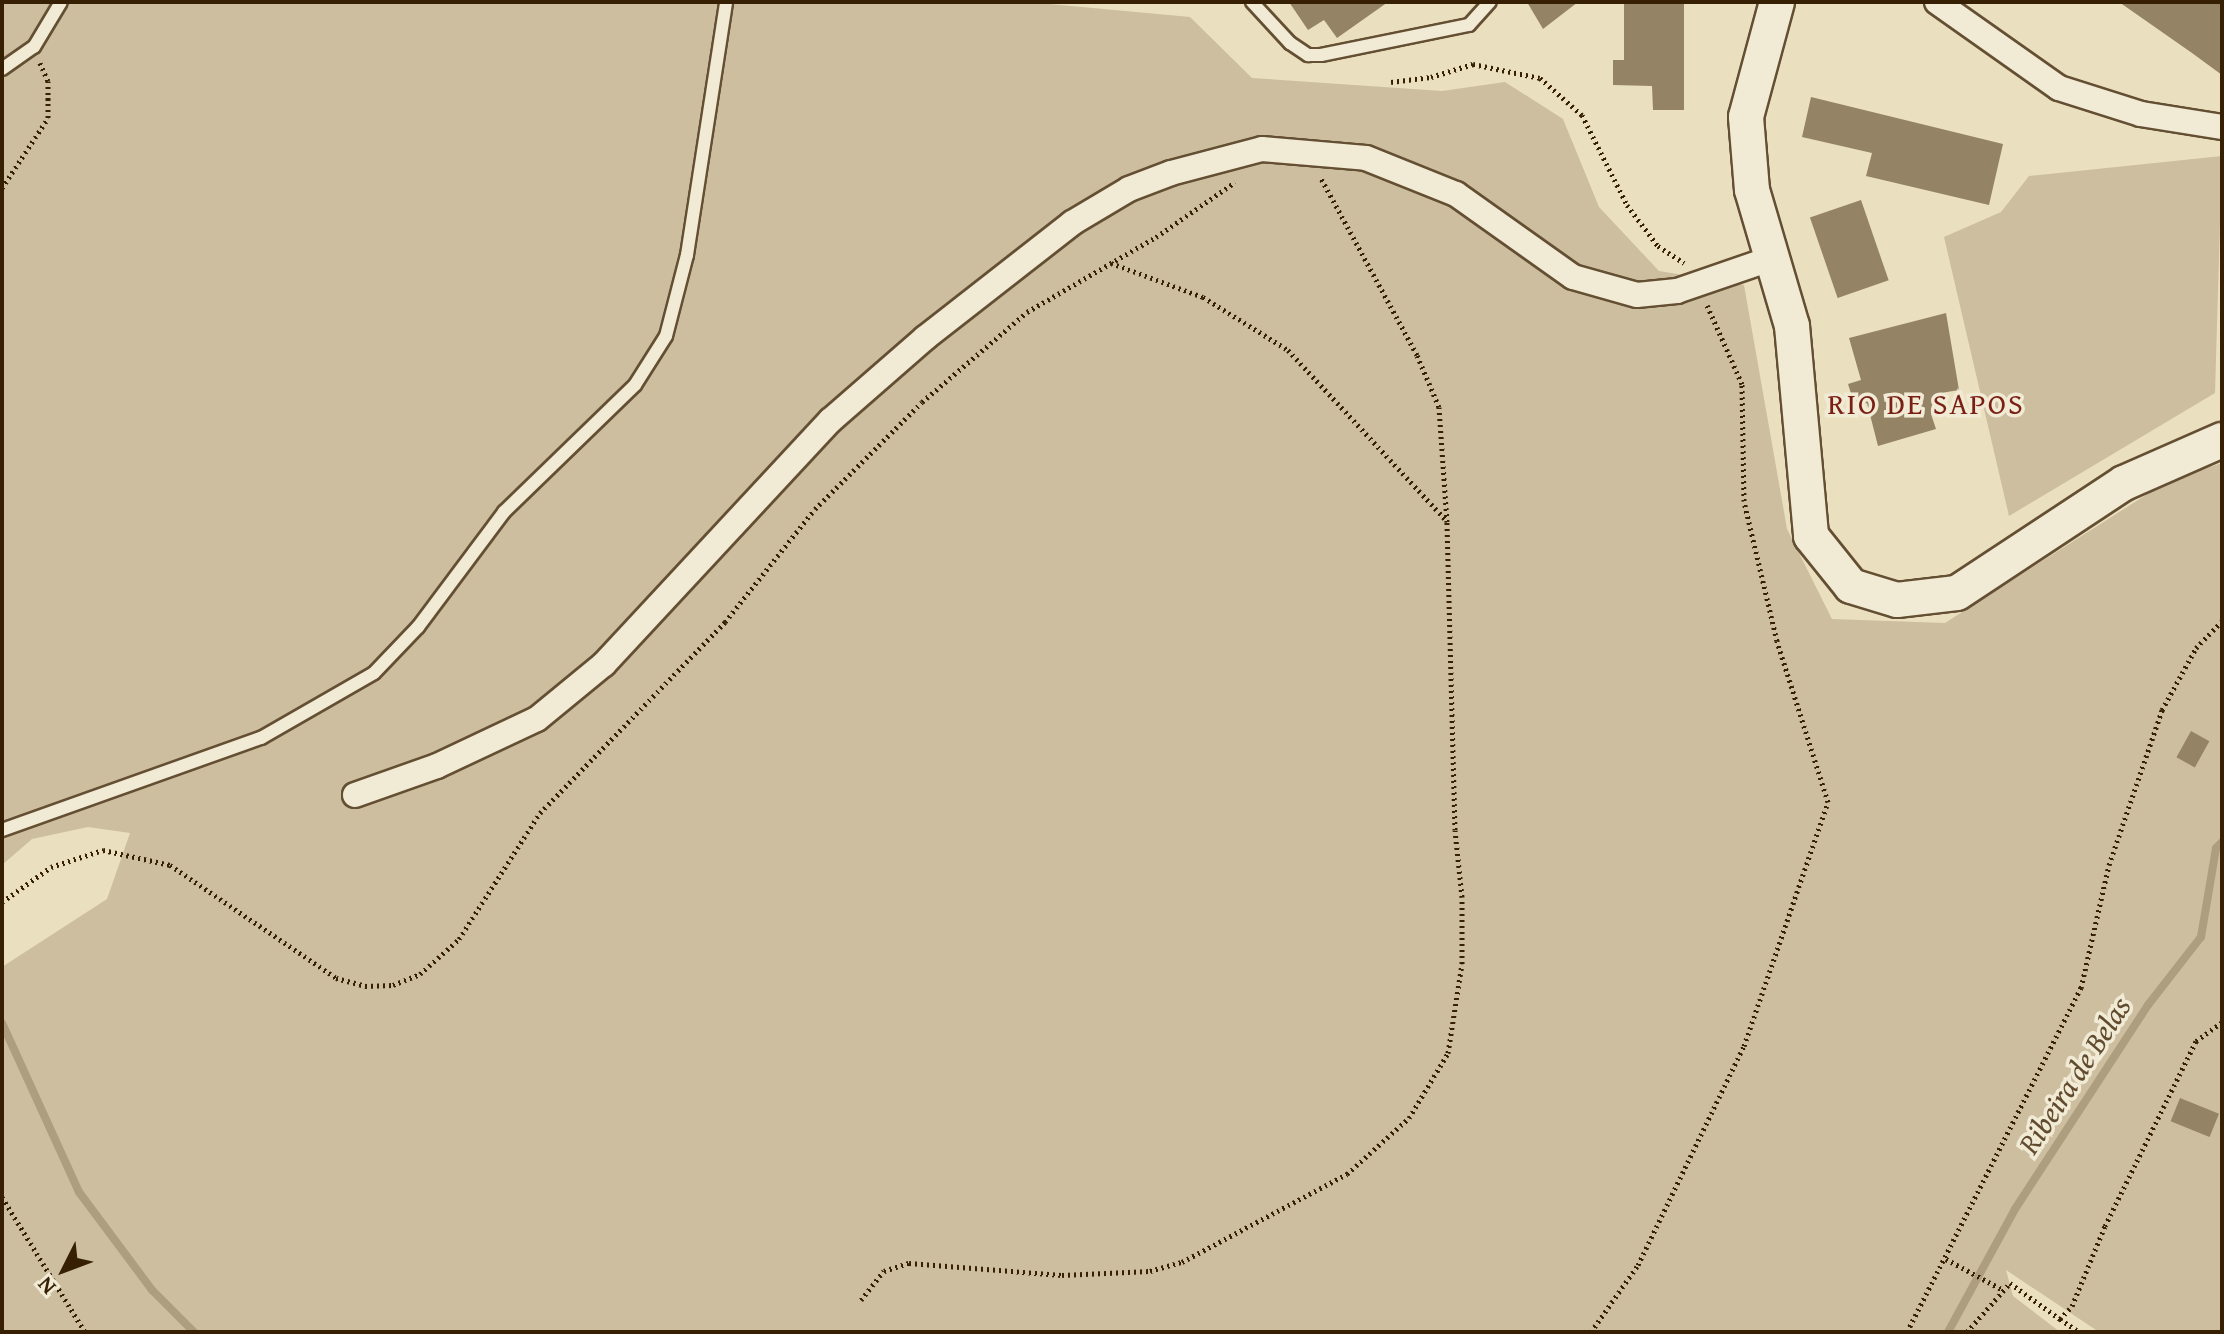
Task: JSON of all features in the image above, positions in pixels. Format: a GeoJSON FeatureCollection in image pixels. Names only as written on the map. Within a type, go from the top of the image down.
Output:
{"type":"FeatureCollection","features":[{"type":"Feature","properties":{"kind":"main road"},"geometry":{"type":"LineString","coordinates":[[1777,2],[1746,117],[1752,190],[1792,326],[1801,384],[1804,493],[1811,536],[1851,586],[1897,600],[1957,593],[2124,483],[2222,440]]}},
{"type":"Feature","properties":{"kind":"street"},"geometry":{"type":"LineString","coordinates":[[1937,2],[2059,88],[2141,114],[2222,127]]}},
{"type":"Feature","properties":{"kind":"street"},"geometry":{"type":"LineString","coordinates":[[355,795],[437,766],[537,719],[604,664],[831,420],[925,338],[1072,223],[1129,189],[1171,173],[1262,149],[1366,158],[1456,194],[1573,277],[1637,295],[1677,291],[1706,278],[1770,259]]}},
{"type":"Feature","properties":{"kind":"lane"},"geometry":{"type":"LineString","coordinates":[[2,69],[34,47],[61,2]]}},
{"type":"Feature","properties":{"kind":"lane"},"geometry":{"type":"LineString","coordinates":[[2,830],[261,738],[374,673],[418,627],[504,512],[635,385],[666,336],[687,255],[726,2]]}},
{"type":"Feature","properties":{"kind":"lane"},"geometry":{"type":"LineString","coordinates":[[1252,2],[1290,43],[1308,55],[1469,25],[1490,2]]}},
{"type":"Feature","properties":{"kind":"path"},"geometry":{"type":"LineString","coordinates":[[2,188],[48,118],[48,81],[34,47]]}},
{"type":"Feature","properties":{"kind":"path"},"geometry":{"type":"LineString","coordinates":[[1391,82],[1431,77],[1473,64],[1540,78],[1582,115],[1627,205],[1658,246],[1706,278],[1742,384],[1744,501],[1777,641],[1828,802],[1744,1046],[1638,1265],[1591,1332]]}},
{"type":"Feature","properties":{"kind":"path"},"geometry":{"type":"LineString","coordinates":[[861,1300],[884,1271],[909,1263],[1062,1275],[1150,1271],[1182,1262],[1347,1174],[1409,1118],[1448,1053],[1462,964],[1447,522],[1439,407],[1417,355],[1336,214],[1315,152]]}},
{"type":"Feature","properties":{"kind":"path"},"geometry":{"type":"LineString","coordinates":[[1111,263],[1203,297],[1288,350],[1314,371],[1447,522]]}},
{"type":"Feature","properties":{"kind":"path"},"geometry":{"type":"LineString","coordinates":[[1907,1332],[2081,988],[2109,865],[2162,710],[2196,648],[2222,621]]}},
{"type":"Feature","properties":{"kind":"path"},"geometry":{"type":"LineString","coordinates":[[2060,1319],[2072,1306],[2105,1226],[2196,1041],[2222,1022]]}},
{"type":"Feature","properties":{"kind":"path"},"geometry":{"type":"LineString","coordinates":[[2,1197],[85,1332]]}},
{"type":"Feature","properties":{"kind":"path"},"geometry":{"type":"LineString","coordinates":[[1946,1259],[2003,1290]]}},
{"type":"Feature","properties":{"kind":"path"},"geometry":{"type":"LineString","coordinates":[[1967,1332],[2010,1283],[2079,1332]]}},
{"type":"Feature","properties":{"kind":"shaded area"},"geometry":{"type":"Polygon","coordinates":[[[2,2],[1028,2],[1190,17],[1252,78],[1442,91],[1505,82],[1563,119],[1599,207],[1659,271],[1744,285],[1787,529],[1832,619],[1945,623],[2171,479],[2222,463],[2222,1332],[2099,1332],[2006,1270],[2013,1296],[2060,1332],[2,1332],[2,967],[107,899],[130,833],[88,827],[32,839],[2,865],[2,2]]]}},
{"type":"Feature","properties":{"kind":"shaded area"},"geometry":{"type":"Polygon","coordinates":[[[2222,156],[2215,393],[2009,516],[1944,237],[2001,212],[2029,176],[2222,156]]]}},
{"type":"Feature","properties":{"kind":"building"},"geometry":{"type":"Polygon","coordinates":[[[1289,2],[1388,2],[1337,38],[1324,20],[1308,30],[1289,2]]]}},
{"type":"Feature","properties":{"kind":"building"},"geometry":{"type":"Polygon","coordinates":[[[1527,2],[1578,2],[1543,29],[1527,2]]]}},
{"type":"Feature","properties":{"kind":"building"},"geometry":{"type":"Polygon","coordinates":[[[1624,2],[1684,2],[1684,110],[1653,110],[1652,86],[1613,85],[1613,60],[1624,60],[1624,2]]]}},
{"type":"Feature","properties":{"kind":"building"},"geometry":{"type":"Polygon","coordinates":[[[2119,2],[2222,2],[2222,75],[2192,53],[2119,2]]]}},
{"type":"Feature","properties":{"kind":"building"},"geometry":{"type":"Polygon","coordinates":[[[1811,97],[2003,144],[1989,205],[1866,176],[1872,153],[1802,137],[1811,97]]]}},
{"type":"Feature","properties":{"kind":"building"},"geometry":{"type":"Polygon","coordinates":[[[1861,200],[1889,280],[1838,298],[1810,218],[1861,200]]]}},
{"type":"Feature","properties":{"kind":"building"},"geometry":{"type":"Polygon","coordinates":[[[1946,313],[1959,390],[1935,394],[1940,411],[1931,414],[1936,429],[1878,446],[1867,403],[1855,406],[1848,384],[1861,380],[1849,338],[1946,313]]]}},
{"type":"Feature","properties":{"kind":"building"},"geometry":{"type":"Polygon","coordinates":[[[2191,731],[2209,741],[2195,767],[2176,757],[2191,731]]]}},
{"type":"Feature","properties":{"kind":"building"},"geometry":{"type":"Polygon","coordinates":[[[2180,1098],[2219,1114],[2210,1137],[2171,1121],[2180,1098]]]}},
{"type":"Feature","properties":{"kind":"waterway","name":"Ribeira de Belas"},"geometry":{"type":"LineString","coordinates":[[1948,1332],[2015,1209],[2148,1005],[2201,937],[2216,848],[2222,842]]}},
{"type":"Feature","properties":{"kind":"waterway"},"geometry":{"type":"LineString","coordinates":[[2,1023],[79,1192],[152,1290],[194,1332]]}},
{"type":"Feature","properties":{"kind":"district","name":"RIO DE SAPOS"},"geometry":{"type":"Point","coordinates":[1926,403]}}]}
